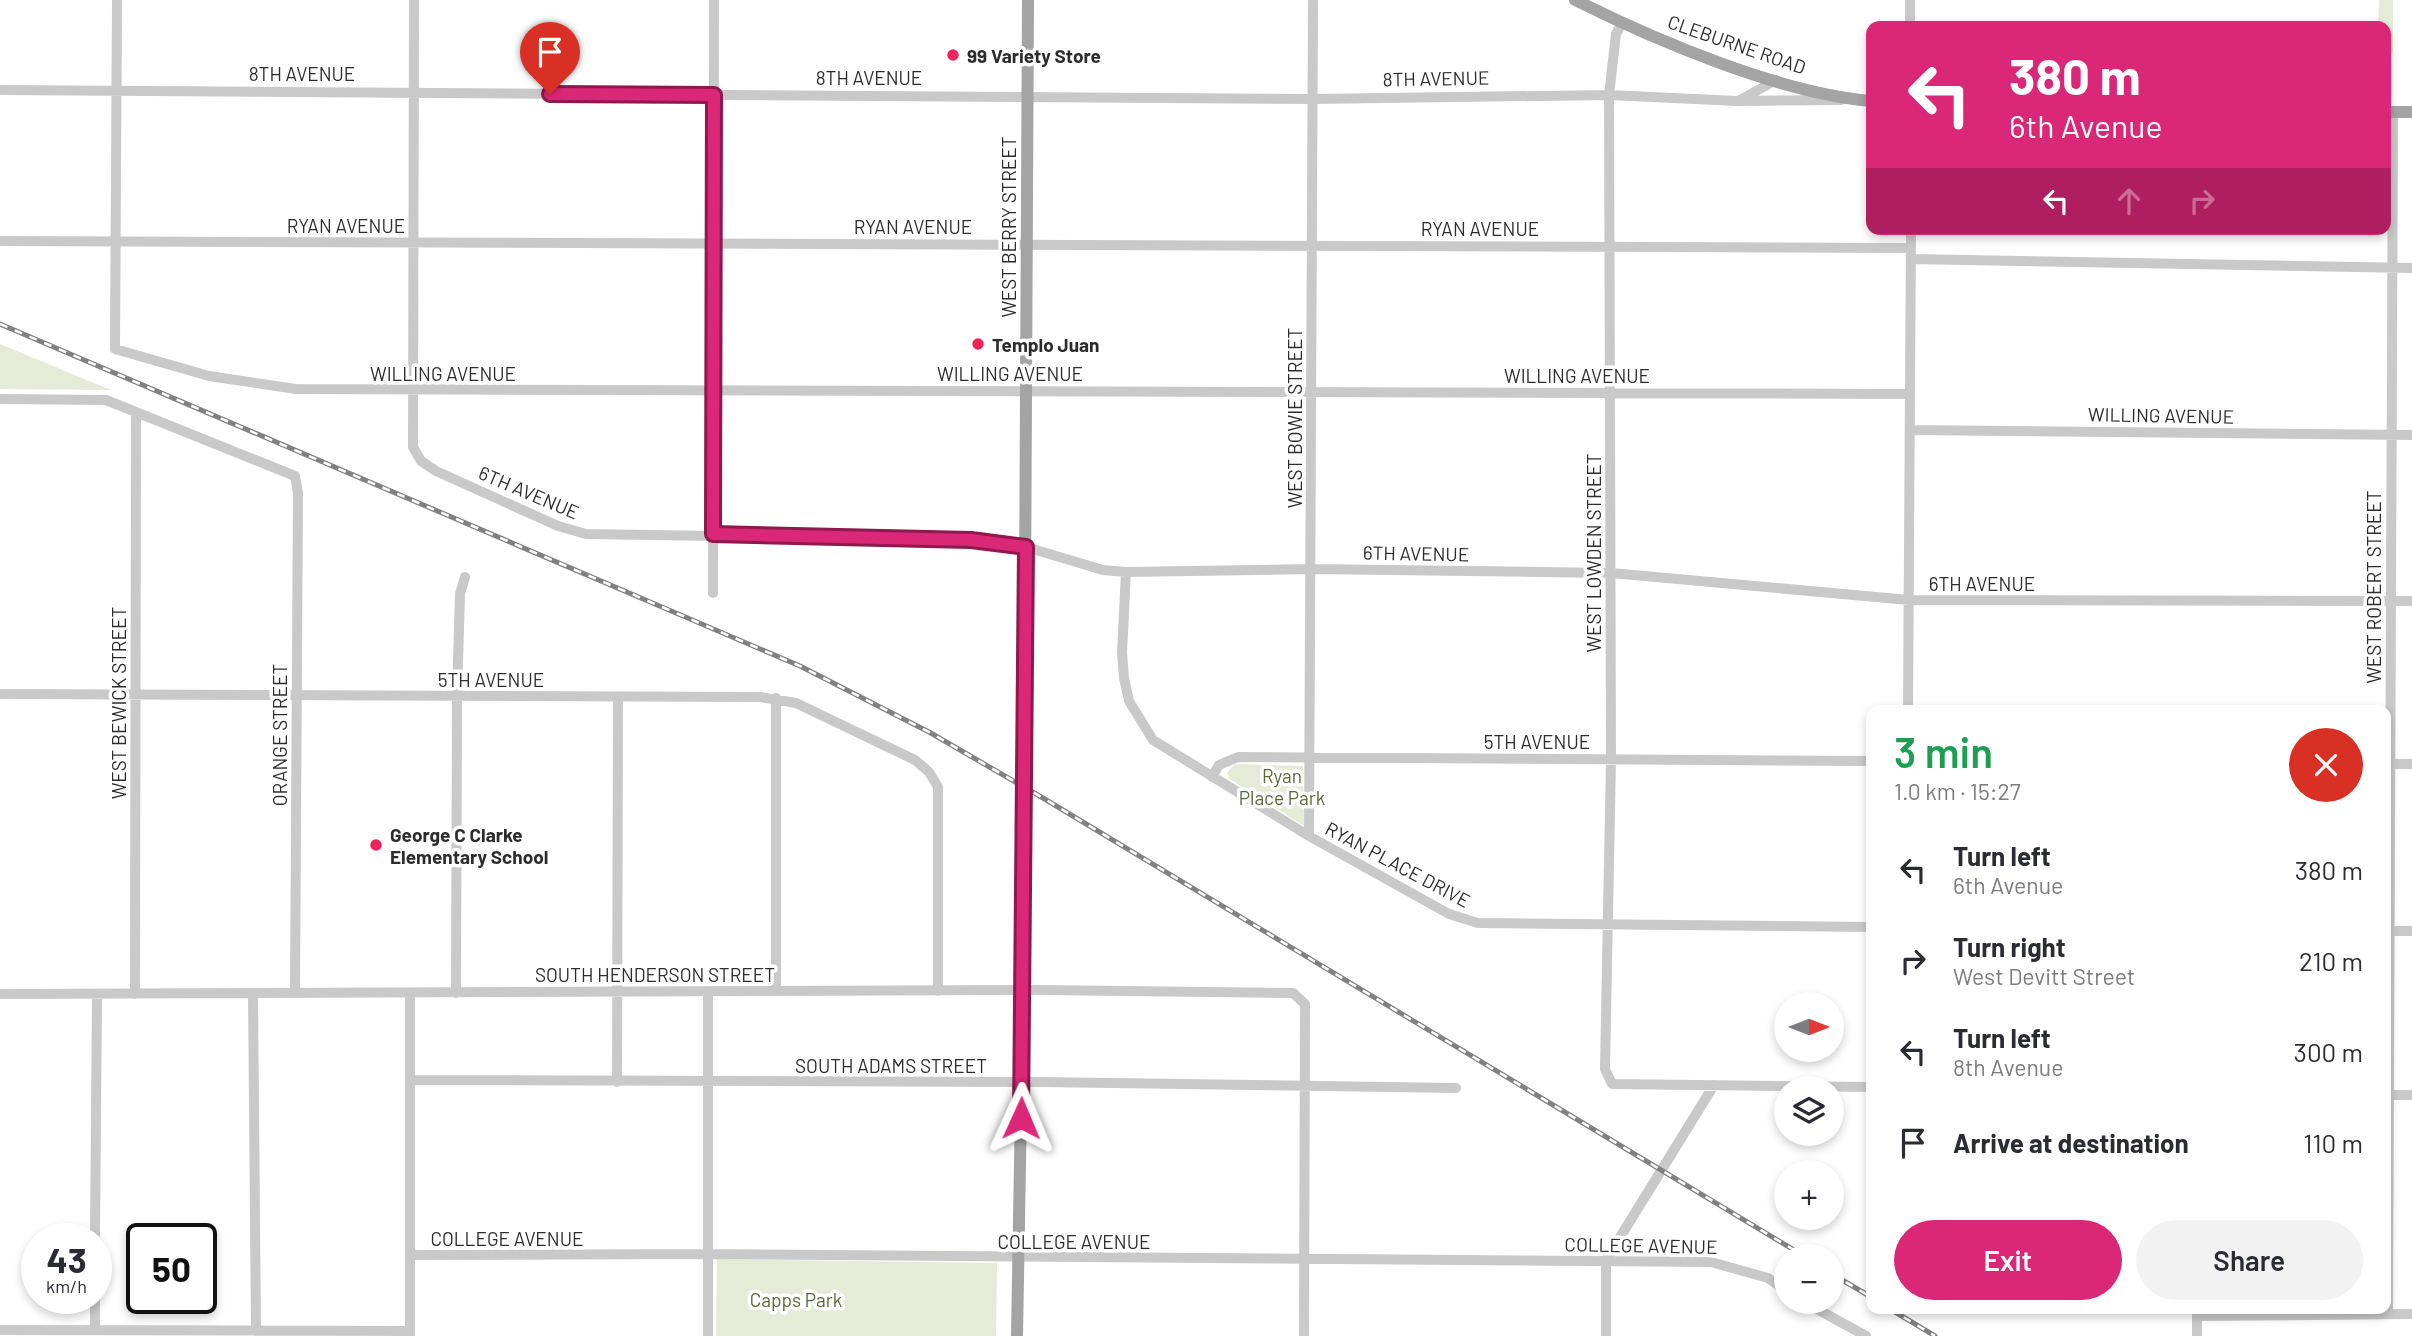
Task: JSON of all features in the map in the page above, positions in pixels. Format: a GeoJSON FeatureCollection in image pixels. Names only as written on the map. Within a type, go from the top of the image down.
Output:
{"type":"FeatureCollection","features":[{"type":"Feature","properties":{"kind":"main road","name":"WEST BERRY STREET"},"geometry":{"type":"LineString","coordinates":[[1017,1336],[1023,990],[1028,0]]}},
{"type":"Feature","properties":{"kind":"main road","name":"CLEBURNE ROAD"},"geometry":{"type":"LineString","coordinates":[[1575,0],[1622,23],[1776,80],[1852,99]]}},
{"type":"Feature","properties":{"kind":"main road","name":"8TH AVENUE"},"geometry":{"type":"LineString","coordinates":[[1852,99],[1866,100]]}},
{"type":"Feature","properties":{"kind":"main road"},"geometry":{"type":"LineString","coordinates":[[2391,112],[2412,112]]}},
{"type":"Feature","properties":{"kind":"street"},"geometry":{"type":"LineString","coordinates":[[116,242],[117,0]]}},
{"type":"Feature","properties":{"kind":"street"},"geometry":{"type":"LineString","coordinates":[[413,390],[414,0]]}},
{"type":"Feature","properties":{"kind":"street"},"geometry":{"type":"LineString","coordinates":[[713,593],[714,0]]}},
{"type":"Feature","properties":{"kind":"street","name":"WEST BOWIE STREET"},"geometry":{"type":"LineString","coordinates":[[1309,836],[1313,0]]}},
{"type":"Feature","properties":{"kind":"street"},"geometry":{"type":"LineString","coordinates":[[1910,0],[1910,21]]}},
{"type":"Feature","properties":{"kind":"street","name":"WEST LOWDEN STREET"},"geometry":{"type":"LineString","coordinates":[[1622,23],[1616,34],[1609,95],[1611,759],[1605,1069],[1612,1084],[1714,1085]]}},
{"type":"Feature","properties":{"kind":"street"},"geometry":{"type":"LineString","coordinates":[[1737,101],[1776,80]]}},
{"type":"Feature","properties":{"kind":"street","name":"8TH AVENUE"},"geometry":{"type":"LineString","coordinates":[[0,90],[1312,99],[1609,95],[1737,101],[1852,99]]}},
{"type":"Feature","properties":{"kind":"street","name":"WEST ROBERT STREET"},"geometry":{"type":"LineString","coordinates":[[2389,705],[2393,268],[2391,190]]}},
{"type":"Feature","properties":{"kind":"street"},"geometry":{"type":"LineString","coordinates":[[1908,705],[1911,235]]}},
{"type":"Feature","properties":{"kind":"street","name":"RYAN AVENUE"},"geometry":{"type":"LineString","coordinates":[[0,241],[1609,246],[2412,268]]}},
{"type":"Feature","properties":{"kind":"street","name":"WILLING AVENUE"},"geometry":{"type":"LineString","coordinates":[[116,242],[115,349],[209,376],[296,389],[1910,394]]}},
{"type":"Feature","properties":{"kind":"street","name":"6TH AVENUE"},"geometry":{"type":"LineString","coordinates":[[413,390],[413,447],[421,461],[436,471],[558,526],[586,534],[971,540],[1026,547],[1103,570],[1126,572],[1312,569],[1611,573],[1909,600],[2412,601]]}},
{"type":"Feature","properties":{"kind":"street"},"geometry":{"type":"LineString","coordinates":[[0,399],[106,400],[136,412]]}},
{"type":"Feature","properties":{"kind":"street","name":"ORANGE STREET"},"geometry":{"type":"LineString","coordinates":[[136,412],[295,477],[298,494],[295,993]]}},
{"type":"Feature","properties":{"kind":"street","name":"WEST BEWICK STREET"},"geometry":{"type":"LineString","coordinates":[[135,994],[136,412]]}},
{"type":"Feature","properties":{"kind":"street","name":"WILLING AVENUE"},"geometry":{"type":"LineString","coordinates":[[1910,430],[2412,435]]}},
{"type":"Feature","properties":{"kind":"street","name":"RYAN PLACE DRIVE"},"geometry":{"type":"LineString","coordinates":[[1126,572],[1122,653],[1129,701],[1153,740],[1309,836],[1463,920],[1478,923],[1866,927]]}},
{"type":"Feature","properties":{"kind":"street"},"geometry":{"type":"LineString","coordinates":[[456,993],[457,696],[460,594],[465,578]]}},
{"type":"Feature","properties":{"kind":"street","name":"5TH AVENUE"},"geometry":{"type":"LineString","coordinates":[[0,694],[776,698],[796,703],[915,760],[929,772],[938,787],[938,991]]}},
{"type":"Feature","properties":{"kind":"street"},"geometry":{"type":"LineString","coordinates":[[617,1082],[618,697]]}},
{"type":"Feature","properties":{"kind":"street"},"geometry":{"type":"LineString","coordinates":[[776,698],[776,992]]}},
{"type":"Feature","properties":{"kind":"street","name":"5TH AVENUE"},"geometry":{"type":"LineString","coordinates":[[1212,777],[1219,765],[1237,757],[1866,761]]}},
{"type":"Feature","properties":{"kind":"street"},"geometry":{"type":"LineString","coordinates":[[2391,764],[2412,764]]}},
{"type":"Feature","properties":{"kind":"street"},"geometry":{"type":"LineString","coordinates":[[2391,931],[2412,931]]}},
{"type":"Feature","properties":{"kind":"street","name":"SOUTH HENDERSON STREET"},"geometry":{"type":"LineString","coordinates":[[0,994],[1023,990],[1293,993],[1305,1004],[1305,1084]]}},
{"type":"Feature","properties":{"kind":"street"},"geometry":{"type":"LineString","coordinates":[[708,992],[708,1336]]}},
{"type":"Feature","properties":{"kind":"street"},"geometry":{"type":"LineString","coordinates":[[253,993],[256,1331]]}},
{"type":"Feature","properties":{"kind":"street"},"geometry":{"type":"LineString","coordinates":[[0,1330],[410,1334],[410,993]]}},
{"type":"Feature","properties":{"kind":"street"},"geometry":{"type":"LineString","coordinates":[[95,1223],[97,994]]}},
{"type":"Feature","properties":{"kind":"street","name":"SOUTH ADAMS STREET"},"geometry":{"type":"LineString","coordinates":[[410,1080],[1305,1084],[1457,1088]]}},
{"type":"Feature","properties":{"kind":"street"},"geometry":{"type":"LineString","coordinates":[[1304,1336],[1305,1084]]}},
{"type":"Feature","properties":{"kind":"street"},"geometry":{"type":"LineString","coordinates":[[1606,1336],[1606,1260],[1714,1085],[1866,1087]]}},
{"type":"Feature","properties":{"kind":"street"},"geometry":{"type":"LineString","coordinates":[[2391,1095],[2412,1095]]}},
{"type":"Feature","properties":{"kind":"street","name":"COLLEGE AVENUE"},"geometry":{"type":"LineString","coordinates":[[410,1255],[708,1254],[1711,1262],[1737,1267],[1774,1282]]}},
{"type":"Feature","properties":{"kind":"street"},"geometry":{"type":"LineString","coordinates":[[95,1314],[95,1330]]}},
{"type":"Feature","properties":{"kind":"street"},"geometry":{"type":"LineString","coordinates":[[1826,1314],[1866,1336]]}},
{"type":"Feature","properties":{"kind":"street"},"geometry":{"type":"LineString","coordinates":[[2197,1314],[2197,1336]]}},
{"type":"Feature","properties":{"kind":"street"},"geometry":{"type":"LineString","coordinates":[[2388,1314],[2412,1314]]}},
{"type":"Feature","properties":{"kind":"green space"},"geometry":{"type":"Polygon","coordinates":[[[2379,0],[2393,0],[2393,54],[2391,21],[2378,21],[2379,0]]]}},
{"type":"Feature","properties":{"kind":"green space"},"geometry":{"type":"Polygon","coordinates":[[[0,344],[111,390],[0,389],[0,344]]]}},
{"type":"Feature","properties":{"kind":"green space","name":"Ryan Place Park"},"geometry":{"type":"Polygon","coordinates":[[[1235,764],[1303,766],[1304,826],[1230,779],[1227,773],[1235,764]]]}},
{"type":"Feature","properties":{"kind":"green space","name":"Capps Park"},"geometry":{"type":"Polygon","coordinates":[[[717,1259],[997,1263],[996,1336],[716,1336],[717,1259]]]}},
{"type":"Feature","properties":{"kind":"railway"},"geometry":{"type":"LineString","coordinates":[[0,324],[800,666],[929,732],[1784,1244]]}},
{"type":"Feature","properties":{"kind":"railway"},"geometry":{"type":"LineString","coordinates":[[1844,1281],[1866,1294]]}},
{"type":"Feature","properties":{"kind":"railway"},"geometry":{"type":"LineString","coordinates":[[1898,1314],[1935,1336]]}},
{"type":"Feature","properties":{"kind":"place","name":"99 Variety Store"},"geometry":{"type":"Point","coordinates":[953,55]}},
{"type":"Feature","properties":{"kind":"place","name":"Templo Juan"},"geometry":{"type":"Point","coordinates":[978,344]}},
{"type":"Feature","properties":{"kind":"place","name":"George C Clarke Elementary School"},"geometry":{"type":"Point","coordinates":[376,845]}},
{"type":"Feature","properties":{"kind":"route"},"geometry":{"type":"LineString","coordinates":[[550,94],[714,95],[713,534],[971,540],[1026,547],[1021,1118]]}}]}
